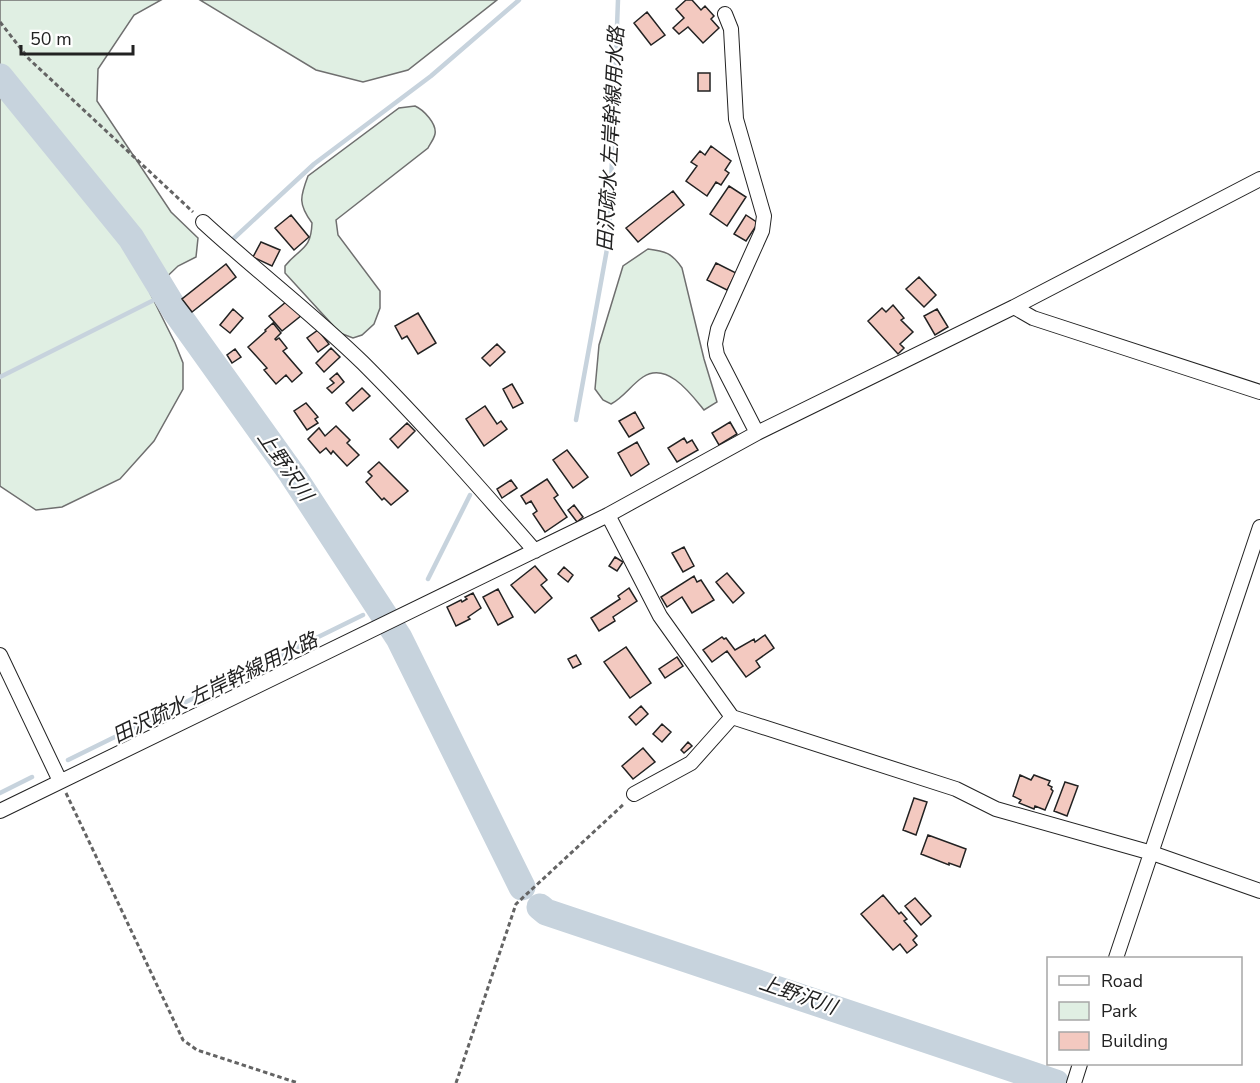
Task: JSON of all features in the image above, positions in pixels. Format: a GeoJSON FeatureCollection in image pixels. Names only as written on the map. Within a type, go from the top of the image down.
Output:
{"type":"FeatureCollection","features":[{"type":"Feature","properties":{"kind":"street"},"geometry":{"type":"LineString","coordinates":[[725,14],[731,29],[736,119],[764,216],[762,231],[718,329],[715,344],[717,355],[757,433]]}},
{"type":"Feature","properties":{"kind":"street"},"geometry":{"type":"LineString","coordinates":[[0,811],[608,515],[757,433],[1014,307],[1260,179]]}},
{"type":"Feature","properties":{"kind":"street"},"geometry":{"type":"LineString","coordinates":[[203,222],[308,311],[363,363],[414,415],[535,551]]}},
{"type":"Feature","properties":{"kind":"street"},"geometry":{"type":"LineString","coordinates":[[1014,307],[1033,318],[1260,392]]}},
{"type":"Feature","properties":{"kind":"street"},"geometry":{"type":"LineString","coordinates":[[608,515],[660,616],[732,717],[957,789],[996,808],[1152,853],[1260,891]]}},
{"type":"Feature","properties":{"kind":"street"},"geometry":{"type":"LineString","coordinates":[[1116,957],[1260,527]]}},
{"type":"Feature","properties":{"kind":"street"},"geometry":{"type":"LineString","coordinates":[[0,655],[60,781]]}},
{"type":"Feature","properties":{"kind":"street"},"geometry":{"type":"LineString","coordinates":[[634,794],[691,763],[732,717]]}},
{"type":"Feature","properties":{"kind":"street"},"geometry":{"type":"LineString","coordinates":[[1075,1081],[1080,1065]]}},
{"type":"Feature","properties":{"kind":"path"},"geometry":{"type":"LineString","coordinates":[[0,22],[28,59],[203,222]]}},
{"type":"Feature","properties":{"kind":"path"},"geometry":{"type":"LineString","coordinates":[[60,781],[183,1040],[197,1050],[298,1083]]}},
{"type":"Feature","properties":{"kind":"path"},"geometry":{"type":"LineString","coordinates":[[456,1083],[516,904],[634,794]]}},
{"type":"Feature","properties":{"kind":"green space"},"geometry":{"type":"Polygon","coordinates":[[[0,0],[161,0],[134,15],[98,69],[97,101],[171,212],[198,238],[196,257],[178,266],[150,293],[183,363],[183,389],[154,441],[120,479],[62,507],[36,510],[0,486],[0,0]]]}},
{"type":"Feature","properties":{"kind":"green space"},"geometry":{"type":"Polygon","coordinates":[[[200,0],[497,0],[408,70],[363,82],[316,70],[200,0]]]}},
{"type":"Feature","properties":{"kind":"green space"},"geometry":{"type":"Polygon","coordinates":[[[415,106],[426,114],[434,126],[434,136],[428,148],[336,220],[338,235],[380,291],[380,308],[374,324],[362,335],[353,338],[340,333],[285,273],[285,266],[304,248],[311,232],[312,223],[302,205],[303,190],[308,176],[399,108],[415,106]]]}},
{"type":"Feature","properties":{"kind":"green space"},"geometry":{"type":"Polygon","coordinates":[[[648,249],[668,254],[682,268],[717,402],[704,410],[685,388],[661,373],[652,373],[643,377],[611,404],[603,400],[595,389],[599,345],[623,266],[648,249]]]}},
{"type":"Feature","properties":{"kind":"building"},"geometry":{"type":"Polygon","coordinates":[[[686,0],[692,0],[701,10],[705,6],[714,16],[711,19],[719,28],[703,43],[688,27],[679,34],[673,28],[684,18],[676,9],[686,0]]]}},
{"type":"Feature","properties":{"kind":"building"},"geometry":{"type":"Polygon","coordinates":[[[647,12],[665,35],[651,45],[634,23],[647,12]]]}},
{"type":"Feature","properties":{"kind":"building"},"geometry":{"type":"Polygon","coordinates":[[[698,73],[710,73],[710,91],[698,91],[698,73]]]}},
{"type":"Feature","properties":{"kind":"building"},"geometry":{"type":"Polygon","coordinates":[[[711,146],[731,161],[725,170],[729,173],[721,185],[716,182],[707,196],[686,181],[697,166],[691,162],[700,151],[705,155],[711,146]]]}},
{"type":"Feature","properties":{"kind":"building"},"geometry":{"type":"Polygon","coordinates":[[[729,186],[746,197],[727,226],[710,214],[729,186]]]}},
{"type":"Feature","properties":{"kind":"building"},"geometry":{"type":"Polygon","coordinates":[[[673,191],[684,205],[638,242],[626,228],[673,191]]]}},
{"type":"Feature","properties":{"kind":"building"},"geometry":{"type":"Polygon","coordinates":[[[291,215],[309,237],[294,250],[275,228],[291,215]]]}},
{"type":"Feature","properties":{"kind":"building"},"geometry":{"type":"Polygon","coordinates":[[[746,215],[758,223],[746,241],[734,234],[746,215]]]}},
{"type":"Feature","properties":{"kind":"building"},"geometry":{"type":"Polygon","coordinates":[[[261,242],[280,250],[272,266],[253,257],[261,242]]]}},
{"type":"Feature","properties":{"kind":"building"},"geometry":{"type":"Polygon","coordinates":[[[716,263],[736,273],[727,290],[707,280],[716,263]]]}},
{"type":"Feature","properties":{"kind":"building"},"geometry":{"type":"Polygon","coordinates":[[[226,264],[236,277],[192,312],[182,299],[226,264]]]}},
{"type":"Feature","properties":{"kind":"building"},"geometry":{"type":"Polygon","coordinates":[[[919,277],[936,295],[924,307],[906,289],[919,277]]]}},
{"type":"Feature","properties":{"kind":"building"},"geometry":{"type":"Polygon","coordinates":[[[286,302],[302,315],[282,331],[269,316],[286,302]]]}},
{"type":"Feature","properties":{"kind":"building"},"geometry":{"type":"Polygon","coordinates":[[[893,305],[904,318],[901,320],[913,332],[900,344],[904,348],[898,354],[868,321],[882,308],[886,312],[893,305]]]}},
{"type":"Feature","properties":{"kind":"building"},"geometry":{"type":"Polygon","coordinates":[[[233,309],[243,318],[230,333],[220,325],[233,309]]]}},
{"type":"Feature","properties":{"kind":"building"},"geometry":{"type":"Polygon","coordinates":[[[937,309],[948,327],[935,335],[924,316],[937,309]]]}},
{"type":"Feature","properties":{"kind":"building"},"geometry":{"type":"Polygon","coordinates":[[[418,313],[436,343],[418,354],[407,336],[402,339],[395,326],[418,313]]]}},
{"type":"Feature","properties":{"kind":"building"},"geometry":{"type":"Polygon","coordinates":[[[273,323],[281,333],[275,339],[279,338],[287,348],[283,351],[302,373],[292,382],[286,375],[276,384],[264,370],[267,368],[248,347],[273,323]]]}},
{"type":"Feature","properties":{"kind":"building"},"geometry":{"type":"Polygon","coordinates":[[[318,330],[329,344],[318,352],[307,338],[318,330]]]}},
{"type":"Feature","properties":{"kind":"building"},"geometry":{"type":"Polygon","coordinates":[[[497,344],[505,352],[490,366],[482,358],[497,344]]]}},
{"type":"Feature","properties":{"kind":"building"},"geometry":{"type":"Polygon","coordinates":[[[331,348],[340,357],[324,372],[316,363],[331,348]]]}},
{"type":"Feature","properties":{"kind":"building"},"geometry":{"type":"Polygon","coordinates":[[[235,349],[241,357],[232,363],[227,355],[235,349]]]}},
{"type":"Feature","properties":{"kind":"building"},"geometry":{"type":"Polygon","coordinates":[[[337,373],[344,382],[332,393],[327,388],[334,383],[330,379],[337,373]]]}},
{"type":"Feature","properties":{"kind":"building"},"geometry":{"type":"Polygon","coordinates":[[[512,384],[523,403],[513,408],[503,389],[512,384]]]}},
{"type":"Feature","properties":{"kind":"building"},"geometry":{"type":"Polygon","coordinates":[[[362,388],[370,396],[353,411],[346,403],[362,388]]]}},
{"type":"Feature","properties":{"kind":"building"},"geometry":{"type":"Polygon","coordinates":[[[306,403],[318,417],[315,419],[318,423],[307,430],[294,411],[306,403]]]}},
{"type":"Feature","properties":{"kind":"building"},"geometry":{"type":"Polygon","coordinates":[[[485,406],[497,424],[501,421],[507,429],[484,446],[466,419],[485,406]]]}},
{"type":"Feature","properties":{"kind":"building"},"geometry":{"type":"Polygon","coordinates":[[[635,412],[644,428],[629,437],[619,421],[635,412]]]}},
{"type":"Feature","properties":{"kind":"building"},"geometry":{"type":"Polygon","coordinates":[[[730,422],[737,434],[719,445],[712,433],[730,422]]]}},
{"type":"Feature","properties":{"kind":"building"},"geometry":{"type":"Polygon","coordinates":[[[407,423],[415,431],[398,448],[390,439],[407,423]]]}},
{"type":"Feature","properties":{"kind":"building"},"geometry":{"type":"Polygon","coordinates":[[[336,426],[350,440],[347,443],[359,455],[347,466],[333,451],[331,454],[326,448],[320,453],[308,439],[319,428],[325,436],[336,426]]]}},
{"type":"Feature","properties":{"kind":"building"},"geometry":{"type":"Polygon","coordinates":[[[684,438],[687,443],[692,440],[698,450],[677,462],[668,448],[684,438]]]}},
{"type":"Feature","properties":{"kind":"building"},"geometry":{"type":"Polygon","coordinates":[[[637,442],[649,464],[631,476],[618,453],[637,442]]]}},
{"type":"Feature","properties":{"kind":"building"},"geometry":{"type":"Polygon","coordinates":[[[567,450],[588,477],[573,488],[553,460],[567,450]]]}},
{"type":"Feature","properties":{"kind":"building"},"geometry":{"type":"Polygon","coordinates":[[[379,462],[408,491],[391,505],[384,498],[382,500],[366,482],[372,476],[368,472],[379,462]]]}},
{"type":"Feature","properties":{"kind":"building"},"geometry":{"type":"Polygon","coordinates":[[[547,479],[558,495],[554,498],[567,517],[545,532],[533,514],[537,511],[531,501],[526,504],[521,496],[547,479]]]}},
{"type":"Feature","properties":{"kind":"building"},"geometry":{"type":"Polygon","coordinates":[[[511,480],[517,488],[502,498],[497,489],[511,480]]]}},
{"type":"Feature","properties":{"kind":"building"},"geometry":{"type":"Polygon","coordinates":[[[574,505],[583,517],[577,522],[568,510],[574,505]]]}},
{"type":"Feature","properties":{"kind":"building"},"geometry":{"type":"Polygon","coordinates":[[[684,547],[694,566],[683,572],[672,553],[684,547]]]}},
{"type":"Feature","properties":{"kind":"building"},"geometry":{"type":"Polygon","coordinates":[[[615,557],[623,562],[617,571],[609,566],[615,557]]]}},
{"type":"Feature","properties":{"kind":"building"},"geometry":{"type":"Polygon","coordinates":[[[535,566],[547,580],[541,585],[552,598],[535,613],[511,585],[535,566]]]}},
{"type":"Feature","properties":{"kind":"building"},"geometry":{"type":"Polygon","coordinates":[[[564,567],[573,575],[568,582],[558,574],[564,567]]]}},
{"type":"Feature","properties":{"kind":"building"},"geometry":{"type":"Polygon","coordinates":[[[727,573],[744,593],[733,603],[716,582],[727,573]]]}},
{"type":"Feature","properties":{"kind":"building"},"geometry":{"type":"Polygon","coordinates":[[[694,576],[697,582],[701,580],[714,600],[692,613],[682,597],[667,607],[661,597],[694,576]]]}},
{"type":"Feature","properties":{"kind":"building"},"geometry":{"type":"Polygon","coordinates":[[[629,588],[637,601],[613,617],[615,621],[599,631],[591,618],[620,599],[618,596],[629,588]]]}},
{"type":"Feature","properties":{"kind":"building"},"geometry":{"type":"Polygon","coordinates":[[[498,589],[513,617],[498,625],[483,597],[498,589]]]}},
{"type":"Feature","properties":{"kind":"building"},"geometry":{"type":"Polygon","coordinates":[[[473,593],[481,608],[468,617],[470,619],[456,626],[447,607],[461,600],[462,602],[467,599],[465,597],[473,593]]]}},
{"type":"Feature","properties":{"kind":"building"},"geometry":{"type":"Polygon","coordinates":[[[765,635],[774,648],[756,661],[760,667],[746,677],[727,651],[712,662],[703,650],[722,637],[726,638],[735,650],[765,635]]]}},
{"type":"Feature","properties":{"kind":"building"},"geometry":{"type":"Polygon","coordinates":[[[626,647],[651,683],[630,698],[604,662],[626,647]]]}},
{"type":"Feature","properties":{"kind":"building"},"geometry":{"type":"Polygon","coordinates":[[[576,655],[581,664],[573,668],[568,659],[576,655]]]}},
{"type":"Feature","properties":{"kind":"building"},"geometry":{"type":"Polygon","coordinates":[[[677,657],[683,666],[665,678],[659,669],[677,657]]]}},
{"type":"Feature","properties":{"kind":"building"},"geometry":{"type":"Polygon","coordinates":[[[641,706],[648,714],[636,725],[629,717],[641,706]]]}},
{"type":"Feature","properties":{"kind":"building"},"geometry":{"type":"Polygon","coordinates":[[[662,724],[671,732],[662,742],[653,734],[662,724]]]}},
{"type":"Feature","properties":{"kind":"building"},"geometry":{"type":"Polygon","coordinates":[[[688,742],[692,746],[684,753],[681,750],[688,742]]]}},
{"type":"Feature","properties":{"kind":"building"},"geometry":{"type":"Polygon","coordinates":[[[643,748],[655,762],[633,779],[622,766],[643,748]]]}},
{"type":"Feature","properties":{"kind":"building"},"geometry":{"type":"Polygon","coordinates":[[[1020,775],[1031,780],[1034,775],[1050,781],[1048,785],[1053,791],[1045,810],[1035,806],[1034,809],[1019,803],[1021,800],[1013,796],[1020,775]]]}},
{"type":"Feature","properties":{"kind":"building"},"geometry":{"type":"Polygon","coordinates":[[[1065,782],[1078,786],[1067,816],[1054,811],[1065,782]]]}},
{"type":"Feature","properties":{"kind":"building"},"geometry":{"type":"Polygon","coordinates":[[[914,798],[927,802],[916,835],[903,830],[914,798]]]}},
{"type":"Feature","properties":{"kind":"building"},"geometry":{"type":"Polygon","coordinates":[[[928,835],[966,849],[960,867],[921,854],[928,835]]]}},
{"type":"Feature","properties":{"kind":"building"},"geometry":{"type":"Polygon","coordinates":[[[883,895],[899,914],[901,912],[907,919],[904,921],[917,936],[913,940],[917,945],[907,953],[900,944],[893,950],[861,914],[883,895]]]}},
{"type":"Feature","properties":{"kind":"building"},"geometry":{"type":"Polygon","coordinates":[[[915,898],[931,916],[921,925],[905,906],[915,898]]]}},
{"type":"Feature","properties":{"kind":"waterway"},"geometry":{"type":"LineString","coordinates":[[232,240],[314,164],[431,76],[519,0]]}},
{"type":"Feature","properties":{"kind":"waterway","name":"田沢疏水 左岸幹線用水路"},"geometry":{"type":"LineString","coordinates":[[576,420],[609,238],[618,0]]}},
{"type":"Feature","properties":{"kind":"waterway","name":"上野沢川"},"geometry":{"type":"LineString","coordinates":[[0,77],[131,238],[176,312],[292,474],[399,638],[522,887]]}},
{"type":"Feature","properties":{"kind":"waterway"},"geometry":{"type":"LineString","coordinates":[[0,377],[152,301]]}},
{"type":"Feature","properties":{"kind":"waterway","name":"田沢疏水 左岸幹線用水路"},"geometry":{"type":"LineString","coordinates":[[428,579],[470,495]]}},
{"type":"Feature","properties":{"kind":"waterway","name":"田沢疏水 左岸幹線用水路"},"geometry":{"type":"LineString","coordinates":[[68,760],[363,615]]}},
{"type":"Feature","properties":{"kind":"waterway","name":"田沢疏水 左岸幹線用水路"},"geometry":{"type":"LineString","coordinates":[[0,793],[32,777]]}},
{"type":"Feature","properties":{"kind":"waterway","name":"上野沢川"},"geometry":{"type":"LineString","coordinates":[[540,907],[546,912],[1056,1083]]}}]}
